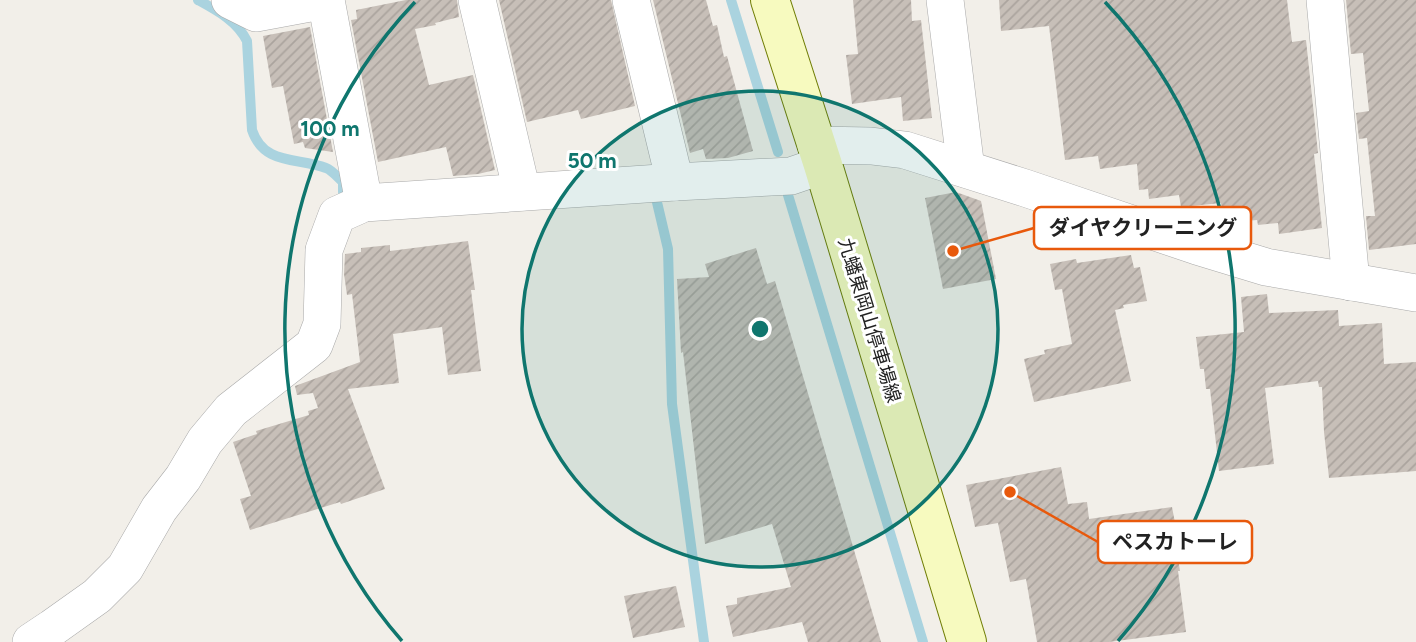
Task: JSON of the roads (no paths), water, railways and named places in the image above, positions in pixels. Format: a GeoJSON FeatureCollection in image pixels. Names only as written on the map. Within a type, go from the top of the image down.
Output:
{"type":"FeatureCollection","features":[{"type":"Feature","properties":{"kind":"main road","name":"九蟠東岡山停車場線"},"geometry":{"type":"LineString","coordinates":[[770,0],[820,155],[967,642]]}},
{"type":"Feature","properties":{"kind":"street"},"geometry":{"type":"LineString","coordinates":[[230,0],[256,13],[326,0],[364,203]]}},
{"type":"Feature","properties":{"kind":"street"},"geometry":{"type":"LineString","coordinates":[[477,0],[523,192]]}},
{"type":"Feature","properties":{"kind":"street"},"geometry":{"type":"LineString","coordinates":[[631,0],[675,182]]}},
{"type":"Feature","properties":{"kind":"street"},"geometry":{"type":"LineString","coordinates":[[945,0],[966,169]]}},
{"type":"Feature","properties":{"kind":"street"},"geometry":{"type":"LineString","coordinates":[[1325,0],[1351,282]]}},
{"type":"Feature","properties":{"kind":"street"},"geometry":{"type":"LineString","coordinates":[[31,642],[97,596],[125,568],[159,509],[183,478],[205,441],[231,410],[314,345],[322,324],[324,250],[337,215],[364,203],[791,176],[820,155],[871,146],[905,150],[1266,267],[1416,293]]}},
{"type":"Feature","properties":{"kind":"waterway"},"geometry":{"type":"LineString","coordinates":[[198,0],[232,22],[247,41],[252,130],[257,142],[273,155],[328,169],[343,182],[343,192]]}},
{"type":"Feature","properties":{"kind":"waterway"},"geometry":{"type":"LineString","coordinates":[[731,0],[778,152]]}},
{"type":"Feature","properties":{"kind":"waterway"},"geometry":{"type":"LineString","coordinates":[[788,195],[923,642]]}},
{"type":"Feature","properties":{"kind":"waterway"},"geometry":{"type":"LineString","coordinates":[[656,198],[668,249],[672,404],[704,642]]}},
{"type":"Feature","properties":{"kind":"place","name":"ダイヤクリーニング"},"geometry":{"type":"Point","coordinates":[953,251]}},
{"type":"Feature","properties":{"kind":"place","name":"ペスカトーレ"},"geometry":{"type":"Point","coordinates":[1010,492]}}]}
